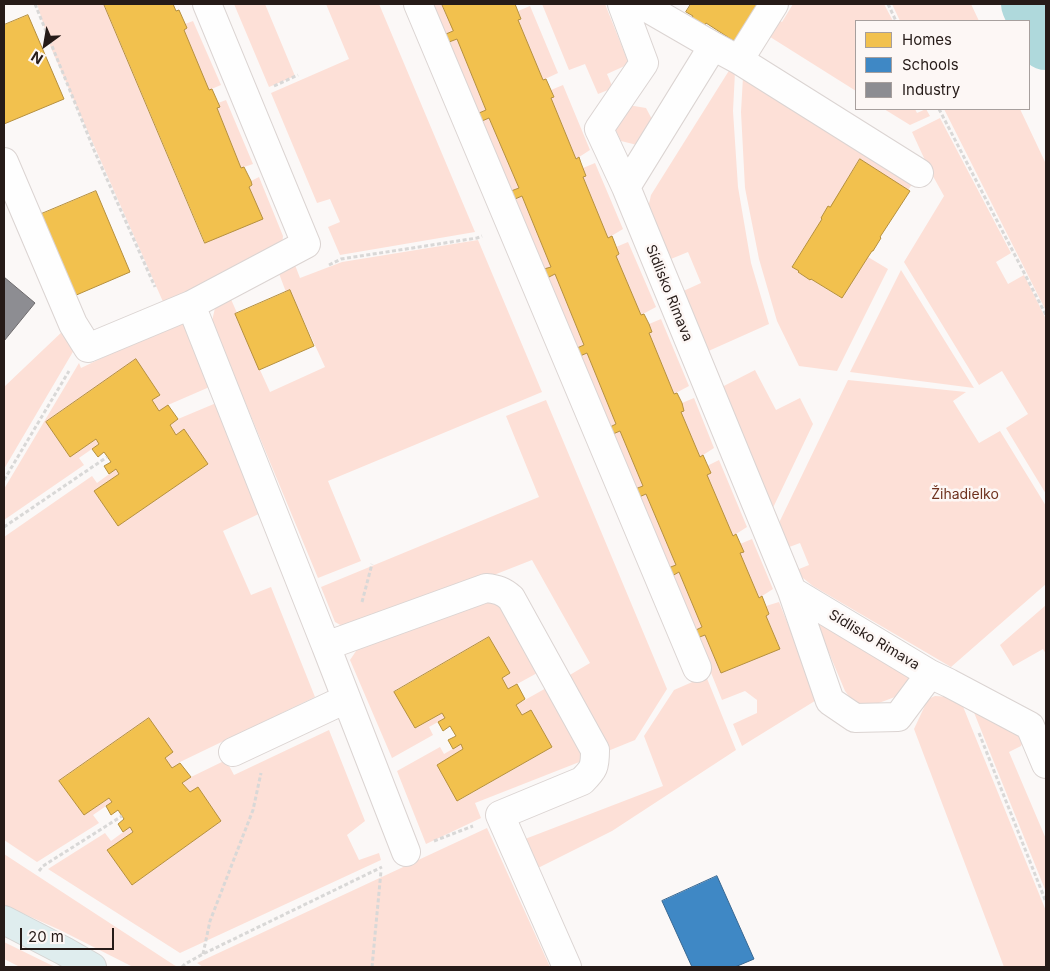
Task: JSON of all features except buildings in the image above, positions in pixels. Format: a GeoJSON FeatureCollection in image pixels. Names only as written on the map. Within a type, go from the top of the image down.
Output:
{"type":"FeatureCollection","features":[{"type":"Feature","properties":{"kind":"main road"},"geometry":{"type":"LineString","coordinates":[[4,920],[92,967]]}},
{"type":"Feature","properties":{"kind":"street"},"geometry":{"type":"LineString","coordinates":[[4,162],[73,324],[88,348],[179,310],[306,244],[208,4]]}},
{"type":"Feature","properties":{"kind":"street"},"geometry":{"type":"LineString","coordinates":[[418,4],[697,668]]}},
{"type":"Feature","properties":{"kind":"street","name":"Sídlisko Rimava"},"geometry":{"type":"LineString","coordinates":[[622,4],[644,63],[599,129],[626,188],[792,591],[830,701],[855,718],[898,717],[930,674]]}},
{"type":"Feature","properties":{"kind":"street"},"geometry":{"type":"LineString","coordinates":[[642,4],[739,60],[919,173]]}},
{"type":"Feature","properties":{"kind":"street"},"geometry":{"type":"LineString","coordinates":[[739,60],[774,4]]}},
{"type":"Feature","properties":{"kind":"street"},"geometry":{"type":"LineString","coordinates":[[626,188],[713,46]]}},
{"type":"Feature","properties":{"kind":"street"},"geometry":{"type":"LineString","coordinates":[[179,310],[326,646],[406,852]]}},
{"type":"Feature","properties":{"kind":"street"},"geometry":{"type":"LineString","coordinates":[[326,646],[486,588],[503,591],[512,598],[595,750],[595,764],[592,771],[582,781],[500,815],[567,967]]}},
{"type":"Feature","properties":{"kind":"street","name":"Sídlisko Rimava"},"geometry":{"type":"LineString","coordinates":[[792,591],[930,674],[1030,726],[1046,764]]}},
{"type":"Feature","properties":{"kind":"street"},"geometry":{"type":"LineString","coordinates":[[233,752],[346,699]]}},
{"type":"Feature","properties":{"kind":"path"},"geometry":{"type":"LineString","coordinates":[[34,4],[94,150],[179,310]]}},
{"type":"Feature","properties":{"kind":"path"},"geometry":{"type":"LineString","coordinates":[[888,4],[896,20]]}},
{"type":"Feature","properties":{"kind":"path"},"geometry":{"type":"LineString","coordinates":[[940,110],[1046,315]]}},
{"type":"Feature","properties":{"kind":"path"},"geometry":{"type":"LineString","coordinates":[[306,244],[321,269],[341,259],[477,238],[511,224]]}},
{"type":"Feature","properties":{"kind":"path"},"geometry":{"type":"LineString","coordinates":[[4,480],[77,358],[88,348]]}},
{"type":"Feature","properties":{"kind":"path"},"geometry":{"type":"LineString","coordinates":[[4,527],[107,457]]}},
{"type":"Feature","properties":{"kind":"path"},"geometry":{"type":"LineString","coordinates":[[962,690],[1046,902]]}},
{"type":"Feature","properties":{"kind":"path"},"geometry":{"type":"LineString","coordinates":[[203,954],[210,921],[253,810],[262,768],[263,737]]}},
{"type":"Feature","properties":{"kind":"path"},"geometry":{"type":"LineString","coordinates":[[182,967],[203,954],[382,868],[406,852],[500,815]]}},
{"type":"Feature","properties":{"kind":"path"},"geometry":{"type":"LineString","coordinates":[[39,871],[43,866],[122,816]]}},
{"type":"Feature","properties":{"kind":"path"},"geometry":{"type":"LineString","coordinates":[[372,967],[382,868]]}},
{"type":"Feature","properties":{"kind":"green space"},"geometry":{"type":"Polygon","coordinates":[[[37,4],[104,4],[204,243],[262,219],[249,187],[252,185],[251,181],[259,177],[283,236],[282,245],[164,304],[51,48],[37,4]]]}},
{"type":"Feature","properties":{"kind":"green space"},"geometry":{"type":"Polygon","coordinates":[[[234,4],[265,4],[295,76],[269,87],[234,4]]]}},
{"type":"Feature","properties":{"kind":"green space"},"geometry":{"type":"Polygon","coordinates":[[[326,4],[379,4],[475,232],[340,255],[328,227],[340,222],[330,199],[317,203],[271,93],[349,59],[326,4]]]}},
{"type":"Feature","properties":{"kind":"green space"},"geometry":{"type":"Polygon","coordinates":[[[433,4],[442,4],[453,31],[446,34],[433,4]]]}},
{"type":"Feature","properties":{"kind":"green space"},"geometry":{"type":"Polygon","coordinates":[[[542,4],[605,4],[629,64],[607,74],[613,88],[598,94],[585,64],[569,70],[542,4]]]}},
{"type":"Feature","properties":{"kind":"green space"},"geometry":{"type":"Polygon","coordinates":[[[793,4],[884,4],[892,20],[855,20],[855,90],[767,35],[777,19],[782,22],[793,4]]]}},
{"type":"Feature","properties":{"kind":"green space"},"geometry":{"type":"Polygon","coordinates":[[[892,4],[971,4],[979,20],[900,20],[892,4]]]}},
{"type":"Feature","properties":{"kind":"green space"},"geometry":{"type":"Polygon","coordinates":[[[530,6],[558,73],[543,80],[518,20],[521,18],[518,11],[530,6]]]}},
{"type":"Feature","properties":{"kind":"green space"},"geometry":{"type":"Polygon","coordinates":[[[193,21],[221,85],[209,90],[184,30],[185,24],[193,21]]]}},
{"type":"Feature","properties":{"kind":"green space"},"geometry":{"type":"Polygon","coordinates":[[[457,39],[486,110],[479,113],[449,42],[457,39]]]}},
{"type":"Feature","properties":{"kind":"green space"},"geometry":{"type":"Polygon","coordinates":[[[730,69],[735,72],[733,111],[738,187],[751,263],[769,324],[704,353],[679,293],[701,283],[688,252],[666,261],[648,208],[651,195],[730,69]]]}},
{"type":"Feature","properties":{"kind":"green space"},"geometry":{"type":"Polygon","coordinates":[[[743,77],[913,183],[908,190],[860,159],[830,207],[828,206],[822,219],[792,266],[799,273],[841,298],[868,257],[888,269],[837,371],[799,366],[777,321],[759,259],[745,188],[741,112],[743,77]]]}},
{"type":"Feature","properties":{"kind":"green space"},"geometry":{"type":"Polygon","coordinates":[[[563,85],[590,150],[576,159],[551,98],[554,97],[551,90],[563,85]]]}},
{"type":"Feature","properties":{"kind":"green space"},"geometry":{"type":"Polygon","coordinates":[[[226,100],[253,164],[241,168],[217,108],[220,107],[218,103],[226,100]]]}},
{"type":"Feature","properties":{"kind":"green space"},"geometry":{"type":"Polygon","coordinates":[[[628,105],[646,108],[654,123],[637,145],[621,141],[613,125],[628,105]]]}},
{"type":"Feature","properties":{"kind":"green space"},"geometry":{"type":"Polygon","coordinates":[[[886,110],[916,110],[917,113],[927,110],[930,116],[910,125],[886,110]]]}},
{"type":"Feature","properties":{"kind":"green space"},"geometry":{"type":"Polygon","coordinates":[[[945,110],[1020,110],[1046,164],[1046,311],[945,110]]]}},
{"type":"Feature","properties":{"kind":"green space"},"geometry":{"type":"Polygon","coordinates":[[[489,118],[519,188],[511,191],[482,121],[489,118]]]}},
{"type":"Feature","properties":{"kind":"green space"},"geometry":{"type":"Polygon","coordinates":[[[940,118],[1011,253],[996,262],[1008,284],[1024,275],[1046,319],[1046,494],[1006,428],[1028,414],[1002,371],[979,385],[904,262],[944,196],[912,132],[940,118]]]}},
{"type":"Feature","properties":{"kind":"green space"},"geometry":{"type":"Polygon","coordinates":[[[595,163],[623,229],[608,238],[583,177],[586,175],[583,168],[595,163]]]}},
{"type":"Feature","properties":{"kind":"green space"},"geometry":{"type":"Polygon","coordinates":[[[522,196],[551,267],[544,269],[515,199],[522,196]]]}},
{"type":"Feature","properties":{"kind":"green space"},"geometry":{"type":"Polygon","coordinates":[[[478,240],[542,392],[328,481],[361,561],[318,578],[214,327],[212,321],[215,308],[230,297],[237,313],[235,315],[270,392],[325,367],[290,291],[286,292],[278,271],[295,265],[300,278],[342,262],[478,240]]]}},
{"type":"Feature","properties":{"kind":"green space"},"geometry":{"type":"Polygon","coordinates":[[[628,242],[656,307],[641,315],[616,256],[619,254],[616,247],[628,242]]]}},
{"type":"Feature","properties":{"kind":"green space"},"geometry":{"type":"Polygon","coordinates":[[[901,270],[974,388],[850,372],[901,270]]]}},
{"type":"Feature","properties":{"kind":"green space"},"geometry":{"type":"Polygon","coordinates":[[[555,274],[584,345],[577,348],[547,278],[555,274]]]}},
{"type":"Feature","properties":{"kind":"green space"},"geometry":{"type":"Polygon","coordinates":[[[661,319],[689,386],[674,394],[649,333],[652,332],[649,324],[661,319]]]}},
{"type":"Feature","properties":{"kind":"green space"},"geometry":{"type":"Polygon","coordinates":[[[185,321],[214,385],[168,405],[159,411],[152,400],[160,394],[136,360],[46,422],[70,457],[96,439],[99,444],[79,458],[84,465],[4,520],[4,489],[79,363],[81,368],[177,322],[185,321]]]}},
{"type":"Feature","properties":{"kind":"green space"},"geometry":{"type":"Polygon","coordinates":[[[65,329],[74,350],[4,469],[4,387],[65,329]]]}},
{"type":"Feature","properties":{"kind":"green space"},"geometry":{"type":"Polygon","coordinates":[[[587,353],[616,424],[610,427],[580,356],[587,353]]]}},
{"type":"Feature","properties":{"kind":"green space"},"geometry":{"type":"Polygon","coordinates":[[[755,370],[776,410],[800,398],[813,424],[770,514],[718,389],[755,370]]]}},
{"type":"Feature","properties":{"kind":"green space","name":"Žihadielko"},"geometry":{"type":"Polygon","coordinates":[[[848,380],[966,392],[953,401],[979,443],[1000,431],[1046,506],[1046,584],[951,667],[813,586],[794,571],[809,565],[800,543],[784,549],[776,529],[848,380]]]}},
{"type":"Feature","properties":{"kind":"green space"},"geometry":{"type":"Polygon","coordinates":[[[694,398],[714,448],[700,457],[681,412],[684,410],[682,403],[694,398]]]}},
{"type":"Feature","properties":{"kind":"green space"},"geometry":{"type":"Polygon","coordinates":[[[546,400],[667,689],[635,740],[603,753],[563,679],[590,663],[532,560],[356,629],[344,627],[335,622],[321,587],[539,497],[506,416],[546,400]]]}},
{"type":"Feature","properties":{"kind":"green space"},"geometry":{"type":"Polygon","coordinates":[[[221,401],[265,511],[223,531],[251,595],[271,587],[315,697],[180,762],[172,768],[165,758],[173,752],[149,718],[59,781],[84,815],[109,798],[112,802],[93,815],[99,823],[37,862],[4,840],[4,537],[92,476],[97,483],[116,469],[119,474],[94,491],[118,526],[208,464],[184,430],[176,435],[170,425],[178,419],[221,401]]]}},
{"type":"Feature","properties":{"kind":"green space"},"geometry":{"type":"Polygon","coordinates":[[[620,431],[643,486],[635,489],[613,434],[620,431]]]}},
{"type":"Feature","properties":{"kind":"green space"},"geometry":{"type":"Polygon","coordinates":[[[719,460],[747,527],[733,536],[707,475],[707,466],[719,460]]]}},
{"type":"Feature","properties":{"kind":"green space"},"geometry":{"type":"Polygon","coordinates":[[[646,494],[676,565],[668,568],[639,497],[646,494]]]}},
{"type":"Feature","properties":{"kind":"green space"},"geometry":{"type":"Polygon","coordinates":[[[752,539],[773,589],[759,598],[740,553],[743,551],[740,544],[752,539]]]}},
{"type":"Feature","properties":{"kind":"green space"},"geometry":{"type":"Polygon","coordinates":[[[679,572],[702,627],[694,631],[672,576],[679,572]]]}},
{"type":"Feature","properties":{"kind":"green space"},"geometry":{"type":"Polygon","coordinates":[[[484,597],[501,603],[539,672],[508,689],[502,678],[510,673],[489,637],[394,691],[415,728],[442,713],[445,718],[429,727],[433,735],[392,758],[350,660],[356,651],[368,643],[484,597]]]}},
{"type":"Feature","properties":{"kind":"green space"},"geometry":{"type":"Polygon","coordinates":[[[779,602],[818,699],[742,746],[733,724],[757,713],[757,700],[745,691],[722,700],[697,638],[705,635],[721,673],[780,648],[766,616],[769,614],[766,606],[779,602]]]}},
{"type":"Feature","properties":{"kind":"green space"},"geometry":{"type":"Polygon","coordinates":[[[1046,605],[1046,654],[1043,649],[1013,666],[1000,645],[1046,605]]]}},
{"type":"Feature","properties":{"kind":"green space"},"geometry":{"type":"Polygon","coordinates":[[[816,622],[906,673],[909,678],[904,692],[868,707],[863,707],[853,702],[845,691],[816,622]]]}},
{"type":"Feature","properties":{"kind":"green space"},"geometry":{"type":"Polygon","coordinates":[[[706,676],[736,750],[612,831],[538,868],[525,839],[663,786],[644,736],[674,690],[706,676]]]}},
{"type":"Feature","properties":{"kind":"green space"},"geometry":{"type":"Polygon","coordinates":[[[548,687],[587,759],[475,803],[481,818],[426,844],[397,771],[440,747],[444,754],[461,744],[463,749],[437,765],[458,801],[552,747],[531,710],[522,715],[516,705],[548,687]]]}},
{"type":"Feature","properties":{"kind":"green space"},"geometry":{"type":"Polygon","coordinates":[[[935,696],[949,698],[962,704],[1046,911],[1046,967],[1004,967],[914,729],[928,699],[935,696]]]}},
{"type":"Feature","properties":{"kind":"green space"},"geometry":{"type":"Polygon","coordinates":[[[973,710],[1018,733],[1023,742],[1021,746],[1009,752],[1046,839],[1046,892],[973,710]]]}},
{"type":"Feature","properties":{"kind":"green space"},"geometry":{"type":"Polygon","coordinates":[[[329,730],[365,821],[347,835],[359,860],[379,853],[381,860],[180,953],[48,869],[105,833],[111,841],[130,827],[133,832],[107,850],[132,885],[221,821],[198,787],[190,792],[182,783],[226,760],[234,775],[329,730]]]}},
{"type":"Feature","properties":{"kind":"green space"},"geometry":{"type":"Polygon","coordinates":[[[487,828],[550,967],[203,967],[197,963],[487,828]]]}},
{"type":"Feature","properties":{"kind":"green space"},"geometry":{"type":"Polygon","coordinates":[[[4,854],[178,967],[133,967],[60,930],[4,905],[4,854]]]}},
{"type":"Feature","properties":{"kind":"green space"},"geometry":{"type":"Polygon","coordinates":[[[4,942],[56,967],[20,967],[4,959],[4,942]]]}},
{"type":"Feature","properties":{"kind":"waterway"},"geometry":{"type":"LineString","coordinates":[[1029,4],[1046,42]]}}]}
